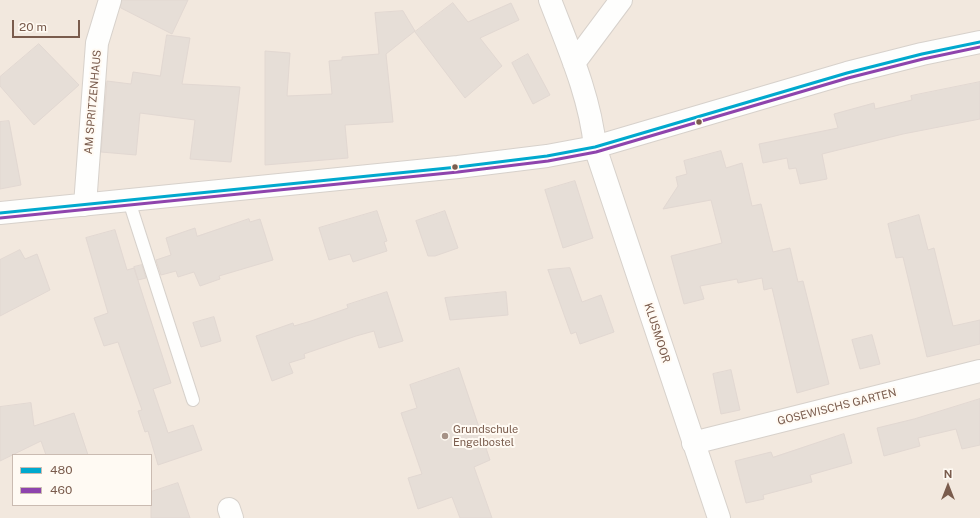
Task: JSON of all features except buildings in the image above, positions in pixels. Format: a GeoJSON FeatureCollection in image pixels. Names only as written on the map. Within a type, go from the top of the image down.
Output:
{"type":"FeatureCollection","features":[{"type":"Feature","properties":{"kind":"street","name":"AM SPRITZENHAUS"},"geometry":{"type":"LineString","coordinates":[[86,205],[97,43],[110,0]]}},
{"type":"Feature","properties":{"kind":"street"},"geometry":{"type":"LineString","coordinates":[[550,0],[574,63],[593,127],[595,147]]}},
{"type":"Feature","properties":{"kind":"street"},"geometry":{"type":"LineString","coordinates":[[574,63],[620,0]]}},
{"type":"Feature","properties":{"kind":"street"},"geometry":{"type":"LineString","coordinates":[[0,213],[458,167],[547,156],[595,147],[847,73],[922,54],[980,42]]}},
{"type":"Feature","properties":{"kind":"street","name":"KLUSMOOR"},"geometry":{"type":"LineString","coordinates":[[595,147],[719,518]]}},
{"type":"Feature","properties":{"kind":"street","name":"GOSEWISCHS GARTEN"},"geometry":{"type":"LineString","coordinates":[[693,443],[980,371]]}},
{"type":"Feature","properties":{"kind":"lane"},"geometry":{"type":"LineString","coordinates":[[129,201],[193,400]]}},
{"type":"Feature","properties":{"kind":"shaded area"},"geometry":{"type":"Polygon","coordinates":[[[0,0],[980,0],[980,518],[0,518],[0,0]]]}},
{"type":"Feature","properties":{"kind":"transit line","name":"480"},"geometry":{"type":"LineString","coordinates":[[0,213],[458,167],[547,156],[595,147],[847,73],[922,54],[980,42]]}},
{"type":"Feature","properties":{"kind":"transit line","name":"460"},"geometry":{"type":"LineString","coordinates":[[0,218],[458,172],[548,161],[596,152],[848,78],[923,59],[980,47]]}},
{"type":"Feature","properties":{"kind":"place","name":"Grundschule Engelbostel"},"geometry":{"type":"Point","coordinates":[445,436]}}]}
